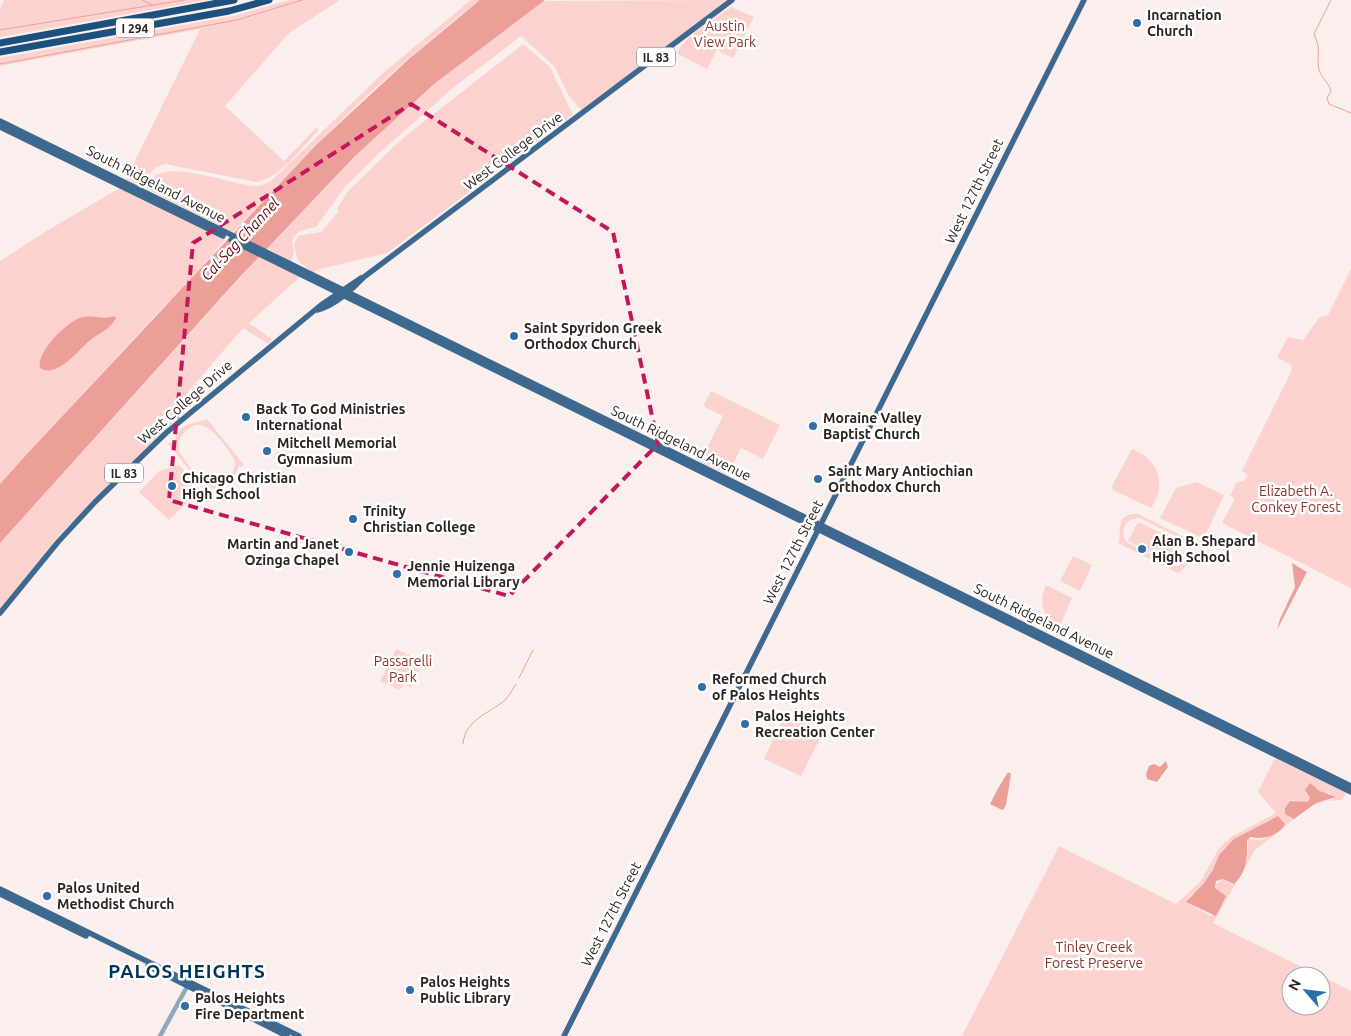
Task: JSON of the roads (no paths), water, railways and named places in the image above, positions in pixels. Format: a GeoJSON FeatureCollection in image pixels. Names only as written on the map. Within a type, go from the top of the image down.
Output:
{"type":"FeatureCollection","features":[{"type":"Feature","properties":{"kind":"highway","name":"I 294"},"geometry":{"type":"LineString","coordinates":[[0,43],[234,0]]}},
{"type":"Feature","properties":{"kind":"highway","name":"I 294"},"geometry":{"type":"LineString","coordinates":[[0,52],[229,11],[269,0]]}},
{"type":"Feature","properties":{"kind":"main road","name":"West College Drive"},"geometry":{"type":"LineString","coordinates":[[317,310],[323,309],[364,276],[732,0]]}},
{"type":"Feature","properties":{"kind":"main road","name":"West 127th Street"},"geometry":{"type":"LineString","coordinates":[[564,1036],[1084,0]]}},
{"type":"Feature","properties":{"kind":"main road","name":"South Ridgeland Avenue"},"geometry":{"type":"LineString","coordinates":[[0,121],[342,293],[819,528],[1351,786]]}},
{"type":"Feature","properties":{"kind":"main road","name":"South Ridgeland Avenue"},"geometry":{"type":"LineString","coordinates":[[0,127],[220,232]]}},
{"type":"Feature","properties":{"kind":"main road","name":"South Ridgeland Avenue"},"geometry":{"type":"LineString","coordinates":[[272,258],[325,287],[358,298],[1351,792]]}},
{"type":"Feature","properties":{"kind":"main road","name":"West College Drive"},"geometry":{"type":"LineString","coordinates":[[0,613],[50,550],[136,461],[225,382],[317,310],[327,300],[358,284],[364,276]]}},
{"type":"Feature","properties":{"kind":"main road"},"geometry":{"type":"LineString","coordinates":[[358,284],[355,293],[358,298]]}},
{"type":"Feature","properties":{"kind":"main road"},"geometry":{"type":"LineString","coordinates":[[325,287],[330,294],[327,300]]}},
{"type":"Feature","properties":{"kind":"main road"},"geometry":{"type":"LineString","coordinates":[[0,889],[189,984],[287,1036]]}},
{"type":"Feature","properties":{"kind":"main road"},"geometry":{"type":"LineString","coordinates":[[0,894],[299,1036]]}},
{"type":"Feature","properties":{"kind":"street"},"geometry":{"type":"LineString","coordinates":[[160,1036],[189,984]]}},
{"type":"Feature","properties":{"kind":"water","name":"Cal-Sag Channel"},"geometry":{"type":"Polygon","coordinates":[[[480,0],[545,0],[434,84],[355,156],[239,278],[0,543],[0,484],[316,145],[410,58],[480,0]]]}},
{"type":"Feature","properties":{"kind":"water"},"geometry":{"type":"Polygon","coordinates":[[[114,316],[116,318],[111,326],[89,341],[60,367],[53,370],[40,368],[40,361],[48,346],[69,324],[83,317],[106,318],[114,316]]]}},
{"type":"Feature","properties":{"kind":"water"},"geometry":{"type":"Polygon","coordinates":[[[1292,563],[1307,572],[1277,630],[1295,587],[1292,563]]]}},
{"type":"Feature","properties":{"kind":"water"},"geometry":{"type":"Polygon","coordinates":[[[1166,761],[1168,767],[1157,782],[1147,779],[1146,774],[1149,766],[1154,764],[1160,767],[1166,761]]]}},
{"type":"Feature","properties":{"kind":"water"},"geometry":{"type":"Polygon","coordinates":[[[1008,772],[1011,774],[1006,805],[1002,810],[990,804],[1008,772]]]}},
{"type":"Feature","properties":{"kind":"water"},"geometry":{"type":"Polygon","coordinates":[[[1310,783],[1320,791],[1336,797],[1316,803],[1294,819],[1285,814],[1285,808],[1290,801],[1308,802],[1310,798],[1305,790],[1310,783]]]}},
{"type":"Feature","properties":{"kind":"water"},"geometry":{"type":"Polygon","coordinates":[[[1278,816],[1285,824],[1279,832],[1261,838],[1251,837],[1247,840],[1247,858],[1239,879],[1234,884],[1223,879],[1216,881],[1215,888],[1226,896],[1216,916],[1186,902],[1204,883],[1213,870],[1219,855],[1234,839],[1278,816]]]}},
{"type":"Feature","properties":{"kind":"waterway"},"geometry":{"type":"LineString","coordinates":[[142,0],[153,5]]}},
{"type":"Feature","properties":{"kind":"waterway"},"geometry":{"type":"LineString","coordinates":[[0,30],[184,0]]}},
{"type":"Feature","properties":{"kind":"waterway"},"geometry":{"type":"LineString","coordinates":[[0,64],[237,20],[302,0]]}},
{"type":"Feature","properties":{"kind":"waterway"},"geometry":{"type":"LineString","coordinates":[[1331,0],[1314,34],[1318,45],[1318,65],[1321,75],[1331,91],[1327,98],[1329,104],[1351,113]]}},
{"type":"Feature","properties":{"kind":"waterway"},"geometry":{"type":"LineString","coordinates":[[519,678],[533,650]]}},
{"type":"Feature","properties":{"kind":"waterway"},"geometry":{"type":"LineString","coordinates":[[463,744],[468,729],[473,723],[505,700],[516,684]]}},
{"type":"Feature","properties":{"kind":"place","name":"Incarnation Church"},"geometry":{"type":"Point","coordinates":[1137,23]}},
{"type":"Feature","properties":{"kind":"place","name":"Saint Spyridon Greek Orthodox Church"},"geometry":{"type":"Point","coordinates":[514,336]}},
{"type":"Feature","properties":{"kind":"place","name":"Back To God Ministries International"},"geometry":{"type":"Point","coordinates":[246,417]}},
{"type":"Feature","properties":{"kind":"place","name":"Moraine Valley Baptist Church"},"geometry":{"type":"Point","coordinates":[813,426]}},
{"type":"Feature","properties":{"kind":"place","name":"Mitchell Memorial Gymnasium"},"geometry":{"type":"Point","coordinates":[267,451]}},
{"type":"Feature","properties":{"kind":"place","name":"Saint Mary Antiochian Orthodox Church"},"geometry":{"type":"Point","coordinates":[818,479]}},
{"type":"Feature","properties":{"kind":"place","name":"Chicago Christian High School"},"geometry":{"type":"Point","coordinates":[172,486]}},
{"type":"Feature","properties":{"kind":"place","name":"Trinity Christian College"},"geometry":{"type":"Point","coordinates":[353,519]}},
{"type":"Feature","properties":{"kind":"place","name":"Alan B. Shepard High School"},"geometry":{"type":"Point","coordinates":[1142,549]}},
{"type":"Feature","properties":{"kind":"place","name":"Martin and Janet Ozinga Chapel"},"geometry":{"type":"Point","coordinates":[349,552]}},
{"type":"Feature","properties":{"kind":"place","name":"Jennie Huizenga Memorial Library"},"geometry":{"type":"Point","coordinates":[397,574]}},
{"type":"Feature","properties":{"kind":"place","name":"Reformed Church of Palos Heights"},"geometry":{"type":"Point","coordinates":[702,687]}},
{"type":"Feature","properties":{"kind":"place","name":"Palos Heights Recreation Center"},"geometry":{"type":"Point","coordinates":[745,724]}},
{"type":"Feature","properties":{"kind":"place","name":"Palos United Methodist Church"},"geometry":{"type":"Point","coordinates":[47,896]}},
{"type":"Feature","properties":{"kind":"place","name":"Palos Heights Public Library"},"geometry":{"type":"Point","coordinates":[410,990]}},
{"type":"Feature","properties":{"kind":"place","name":"Palos Heights Fire Department"},"geometry":{"type":"Point","coordinates":[185,1006]}},
{"type":"Feature","properties":{"kind":"district","name":"PALOS HEIGHTS"},"geometry":{"type":"Point","coordinates":[187,971]}},
{"type":"Feature","properties":{"kind":"park label","name":"Austin View Park"},"geometry":{"type":"Point","coordinates":[725,34]}},
{"type":"Feature","properties":{"kind":"park label","name":"Elizabeth A. Conkey Forest"},"geometry":{"type":"Point","coordinates":[1296,500]}},
{"type":"Feature","properties":{"kind":"park label","name":"Passarelli Park"},"geometry":{"type":"Point","coordinates":[403,670]}},
{"type":"Feature","properties":{"kind":"park label","name":"Tinley Creek Forest Preserve"},"geometry":{"type":"Point","coordinates":[1094,956]}}]}
